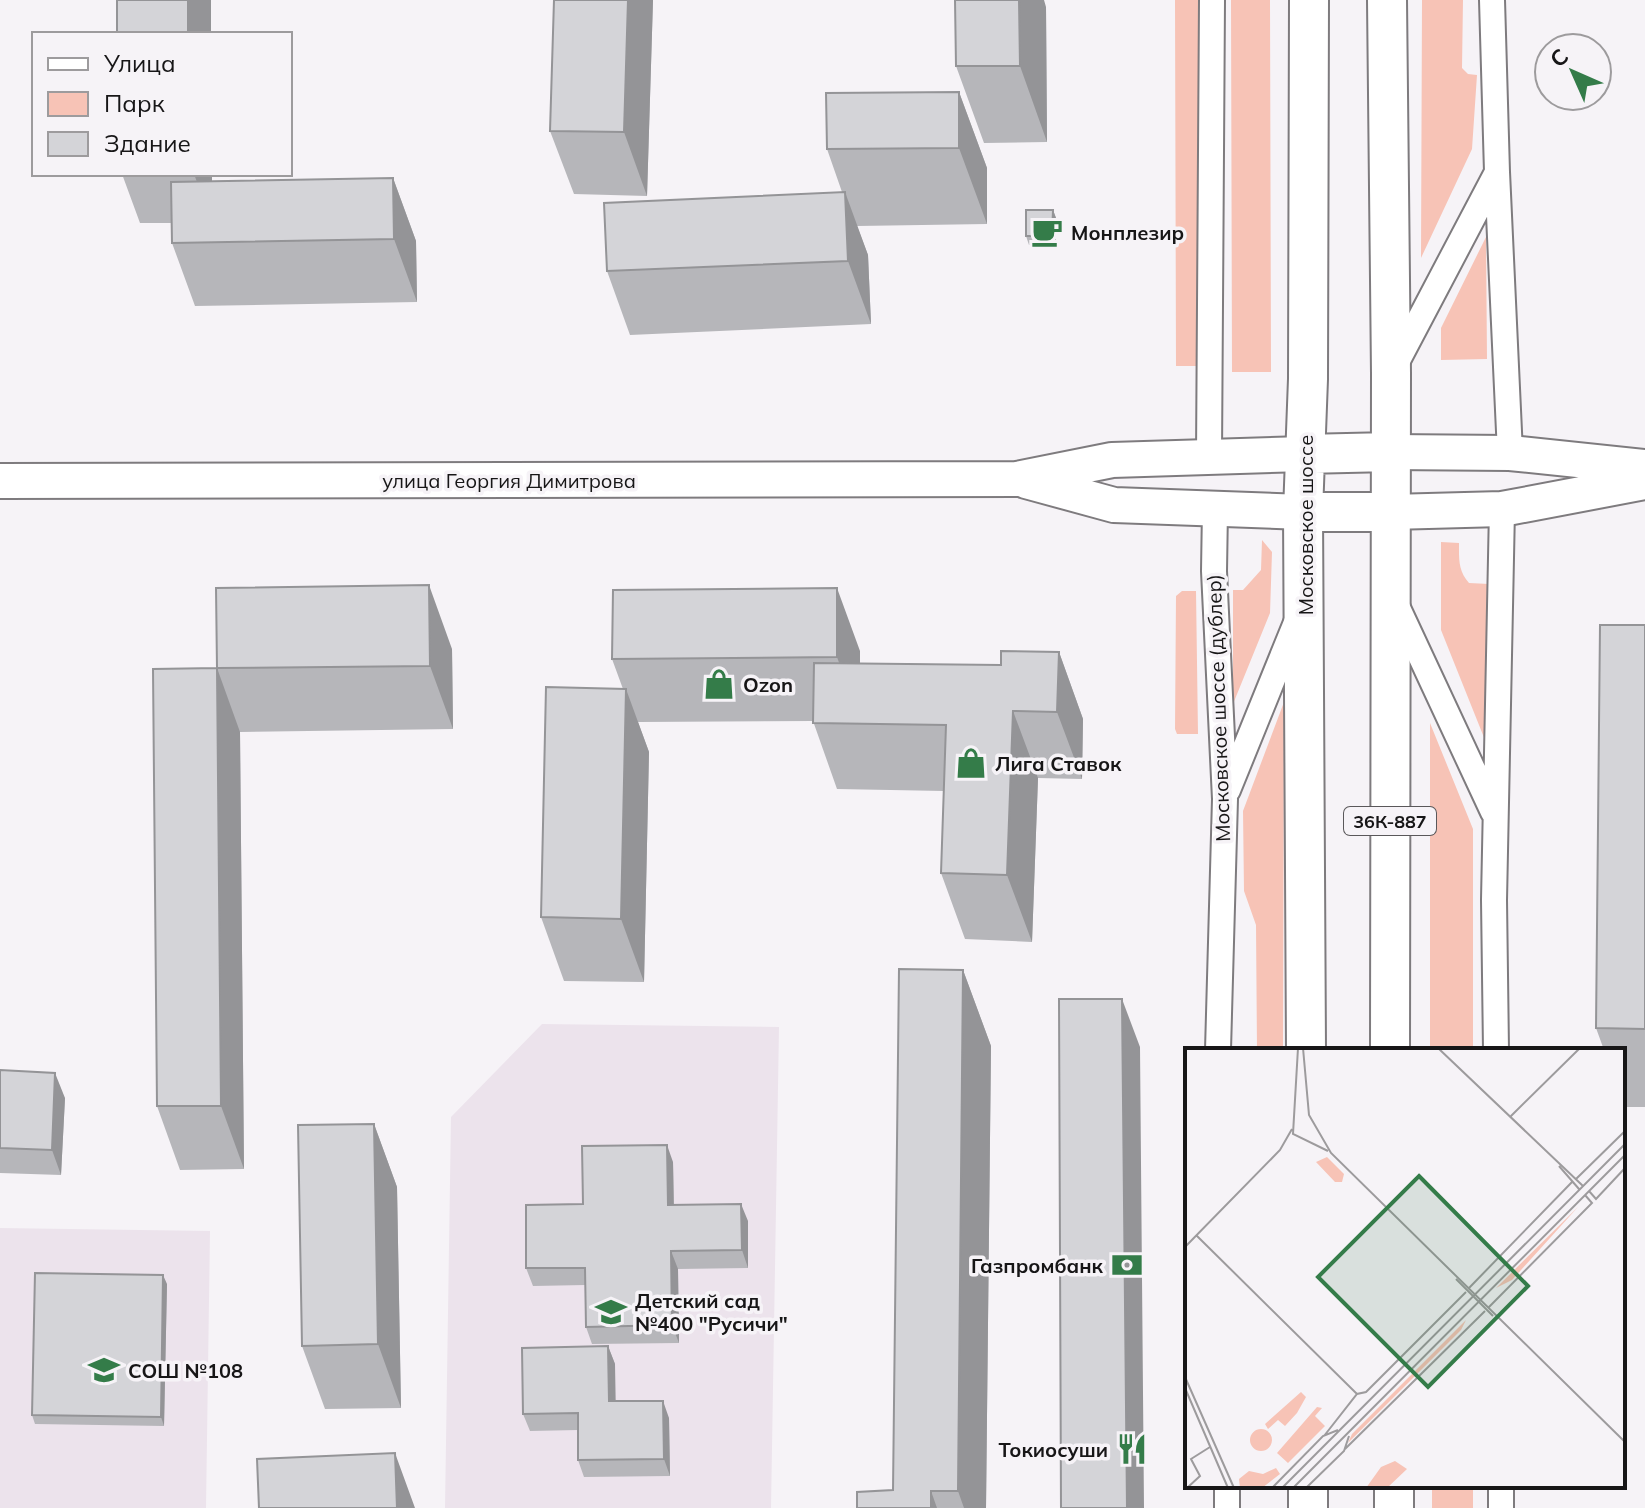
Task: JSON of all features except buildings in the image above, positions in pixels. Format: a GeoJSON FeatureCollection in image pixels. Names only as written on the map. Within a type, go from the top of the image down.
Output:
{"type":"FeatureCollection","features":[{"type":"Feature","properties":{"kind":"main road","name":"Московское шоссе"},"geometry":{"type":"LineString","coordinates":[[1306,1048],[1303,512],[1308,363],[1309,0]]}},
{"type":"Feature","properties":{"kind":"main road","name":"36К-887"},"geometry":{"type":"LineString","coordinates":[[1387,0],[1391,373],[1390,1048]]}},
{"type":"Feature","properties":{"kind":"main road","name":"улица Георгия Димитрова"},"geometry":{"type":"LineString","coordinates":[[0,481],[1017,479],[1112,460],[1390,452],[1510,453],[1645,467]]}},
{"type":"Feature","properties":{"kind":"main road","name":"улица Георгия Димитрова"},"geometry":{"type":"LineString","coordinates":[[1017,479],[1114,505],[1303,512],[1502,509],[1645,482]]}},
{"type":"Feature","properties":{"kind":"street"},"geometry":{"type":"LineString","coordinates":[[1209,456],[1212,0]]}},
{"type":"Feature","properties":{"kind":"street"},"geometry":{"type":"LineString","coordinates":[[1492,0],[1510,453]]}},
{"type":"Feature","properties":{"kind":"street"},"geometry":{"type":"LineString","coordinates":[[1391,373],[1497,172]]}},
{"type":"Feature","properties":{"kind":"street","name":"Московское шоссе (дублер)"},"geometry":{"type":"LineString","coordinates":[[1215,509],[1214,571],[1225,799],[1218,1048]]}},
{"type":"Feature","properties":{"kind":"street"},"geometry":{"type":"LineString","coordinates":[[1496,1048],[1495,818],[1502,509]]}},
{"type":"Feature","properties":{"kind":"street"},"geometry":{"type":"LineString","coordinates":[[1390,593],[1495,818]]}},
{"type":"Feature","properties":{"kind":"street"},"geometry":{"type":"LineString","coordinates":[[1225,799],[1305,600]]}},
{"type":"Feature","properties":{"kind":"shaded area","name":"Детский сад №400 \"Русичи\""},"geometry":{"type":"Polygon","coordinates":[[[542,1024],[779,1027],[771,1508],[445,1508],[451,1117],[542,1024]]]}},
{"type":"Feature","properties":{"kind":"shaded area","name":"СОШ №108"},"geometry":{"type":"Polygon","coordinates":[[[0,1228],[210,1231],[206,1508],[0,1508],[0,1228]]]}},
{"type":"Feature","properties":{"kind":"green space"},"geometry":{"type":"Polygon","coordinates":[[[1175,0],[1198,0],[1199,366],[1176,366],[1175,0]]]}},
{"type":"Feature","properties":{"kind":"green space"},"geometry":{"type":"Polygon","coordinates":[[[1231,0],[1270,0],[1271,372],[1232,372],[1231,0]]]}},
{"type":"Feature","properties":{"kind":"green space"},"geometry":{"type":"Polygon","coordinates":[[[1422,0],[1463,0],[1462,68],[1468,74],[1477,75],[1472,149],[1421,258],[1422,0]]]}},
{"type":"Feature","properties":{"kind":"green space"},"geometry":{"type":"Polygon","coordinates":[[[1486,237],[1487,359],[1441,360],[1441,328],[1486,237]]]}},
{"type":"Feature","properties":{"kind":"green space"},"geometry":{"type":"Polygon","coordinates":[[[1262,540],[1272,552],[1270,613],[1233,704],[1233,590],[1243,590],[1261,570],[1262,540]]]}},
{"type":"Feature","properties":{"kind":"green space"},"geometry":{"type":"Polygon","coordinates":[[[1441,542],[1459,543],[1461,569],[1469,583],[1489,584],[1485,740],[1441,630],[1441,542]]]}},
{"type":"Feature","properties":{"kind":"green space"},"geometry":{"type":"Polygon","coordinates":[[[1182,591],[1196,591],[1198,734],[1177,734],[1175,729],[1176,596],[1182,591]]]}},
{"type":"Feature","properties":{"kind":"green space"},"geometry":{"type":"Polygon","coordinates":[[[1284,702],[1283,1048],[1257,1048],[1256,925],[1244,891],[1243,811],[1284,702]]]}},
{"type":"Feature","properties":{"kind":"green space"},"geometry":{"type":"Polygon","coordinates":[[[1430,723],[1473,829],[1473,1048],[1430,1048],[1430,723]]]}},
{"type":"Feature","properties":{"kind":"green space"},"geometry":{"type":"Polygon","coordinates":[[[1432,1488],[1473,1488],[1473,1508],[1432,1508],[1432,1488]]]}},
{"type":"Feature","properties":{"kind":"place","name":"Монплезир"},"geometry":{"type":"Point","coordinates":[1047,232]}},
{"type":"Feature","properties":{"kind":"place","name":"Ozon"},"geometry":{"type":"Point","coordinates":[719,684]}},
{"type":"Feature","properties":{"kind":"place","name":"Лига Ставок"},"geometry":{"type":"Point","coordinates":[971,763]}},
{"type":"Feature","properties":{"kind":"place","name":"Газпромбанк"},"geometry":{"type":"Point","coordinates":[1127,1265]}},
{"type":"Feature","properties":{"kind":"place","name":"Детский сад №400 \"Русичи\""},"geometry":{"type":"Point","coordinates":[611,1312]}},
{"type":"Feature","properties":{"kind":"place","name":"СОШ №108"},"geometry":{"type":"Point","coordinates":[104,1370]}},
{"type":"Feature","properties":{"kind":"place","name":"Токиосуши"},"geometry":{"type":"Point","coordinates":[1132,1449]}}]}
